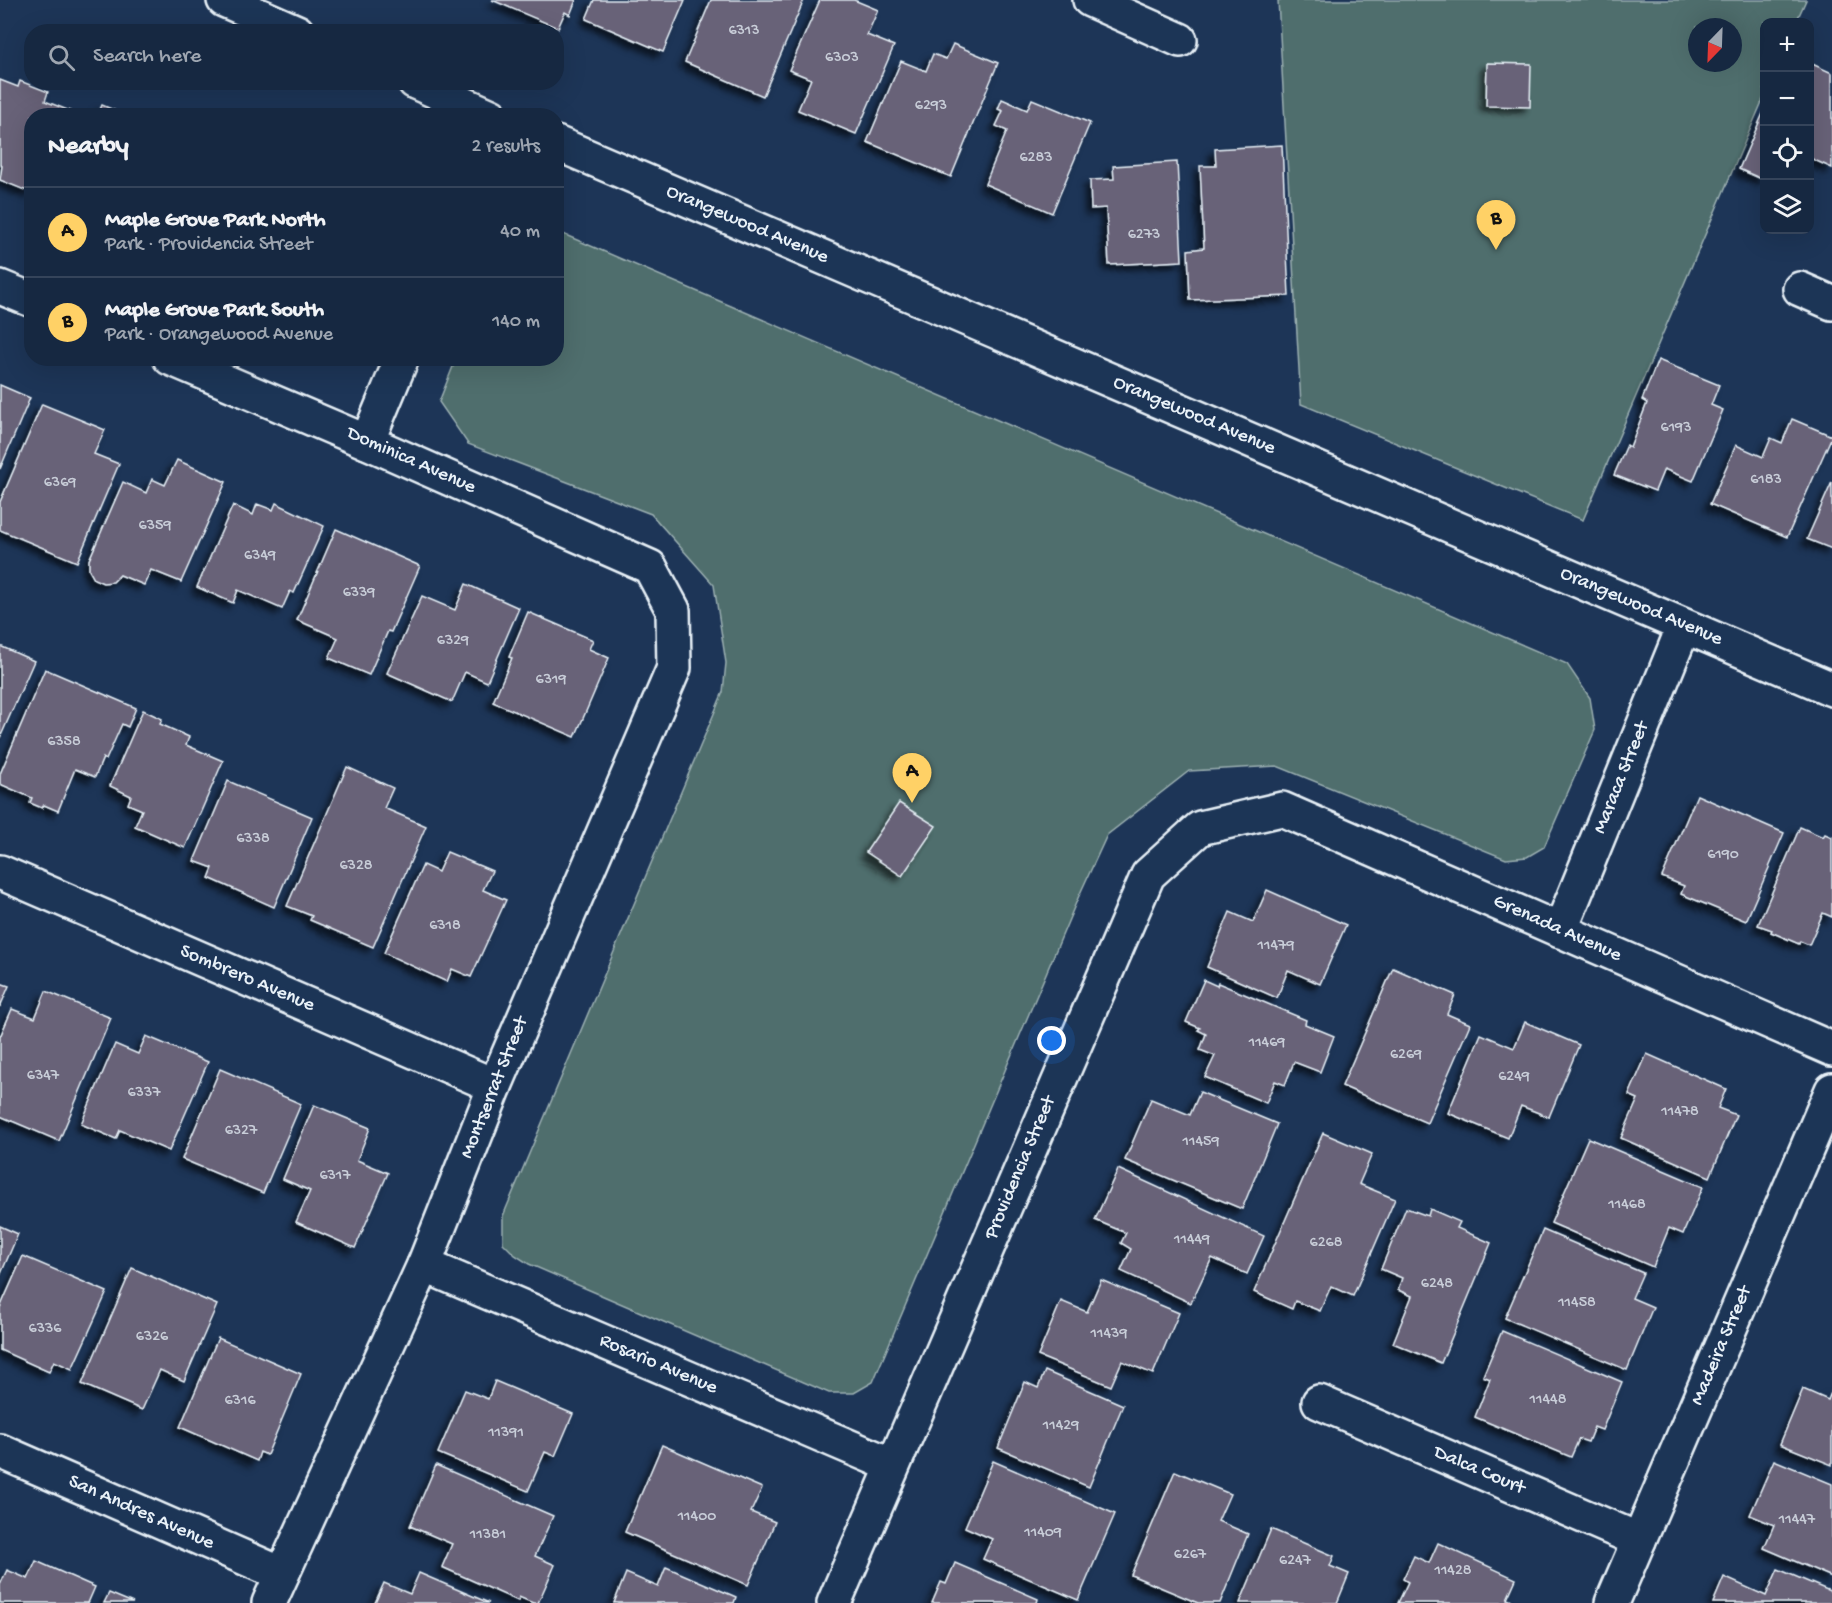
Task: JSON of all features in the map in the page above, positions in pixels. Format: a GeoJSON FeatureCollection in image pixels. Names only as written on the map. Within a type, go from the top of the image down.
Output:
{"type":"FeatureCollection","features":[{"type":"Feature","properties":{"kind":"street"},"geometry":{"type":"LineString","coordinates":[[224,0],[279,24]]}},
{"type":"Feature","properties":{"kind":"street"},"geometry":{"type":"LineString","coordinates":[[1090,0],[1180,40]]}},
{"type":"Feature","properties":{"kind":"street"},"geometry":{"type":"LineString","coordinates":[[433,90],[473,108]]}},
{"type":"Feature","properties":{"kind":"street","name":"Orangewood Avenue"},"geometry":{"type":"LineString","coordinates":[[564,146],[1832,689]]}},
{"type":"Feature","properties":{"kind":"street"},"geometry":{"type":"LineString","coordinates":[[0,287],[24,297]]}},
{"type":"Feature","properties":{"kind":"street"},"geometry":{"type":"LineString","coordinates":[[1800,289],[1832,303]]}},
{"type":"Feature","properties":{"kind":"street","name":"Dominica Avenue"},"geometry":{"type":"LineString","coordinates":[[189,366],[650,567]]}},
{"type":"Feature","properties":{"kind":"street"},"geometry":{"type":"LineString","coordinates":[[367,442],[399,366]]}},
{"type":"Feature","properties":{"kind":"street","name":"Montserrat Street"},"geometry":{"type":"LineString","coordinates":[[275,1589],[424,1265],[495,1086],[674,668],[674,610],[650,567]]}},
{"type":"Feature","properties":{"kind":"street","name":"Maraca Street"},"geometry":{"type":"LineString","coordinates":[[1560,931],[1684,626]]}},
{"type":"Feature","properties":{"kind":"street","name":"Grenada Avenue"},"geometry":{"type":"LineString","coordinates":[[1282,809],[1832,1049]]}},
{"type":"Feature","properties":{"kind":"street","name":"Providencia Street"},"geometry":{"type":"LineString","coordinates":[[834,1603],[1148,875],[1200,828],[1282,809]]}},
{"type":"Feature","properties":{"kind":"street","name":"Sombrero Avenue"},"geometry":{"type":"LineString","coordinates":[[0,872],[495,1086]]}},
{"type":"Feature","properties":{"kind":"street","name":"Madeira Street"},"geometry":{"type":"LineString","coordinates":[[1612,1603],[1832,1089]]}},
{"type":"Feature","properties":{"kind":"street","name":"Rosario Avenue"},"geometry":{"type":"LineString","coordinates":[[424,1265],[892,1465]]}},
{"type":"Feature","properties":{"kind":"street","name":"Dalca Court"},"geometry":{"type":"LineString","coordinates":[[1319,1402],[1639,1540]]}},
{"type":"Feature","properties":{"kind":"street","name":"San Andres Avenue"},"geometry":{"type":"LineString","coordinates":[[0,1451],[275,1589]]}},
{"type":"Feature","properties":{"kind":"green space"},"geometry":{"type":"Polygon","coordinates":[[[1278,0],[1806,0],[1798,18],[1760,18],[1760,106],[1583,520],[1301,404],[1278,0]]]}},
{"type":"Feature","properties":{"kind":"green space"},"geometry":{"type":"Polygon","coordinates":[[[564,234],[1567,664],[1590,698],[1595,730],[1544,847],[1527,857],[1506,859],[1277,766],[1189,771],[1107,835],[1078,898],[873,1382],[854,1393],[829,1393],[529,1264],[503,1243],[503,1216],[723,692],[726,663],[714,585],[651,514],[468,444],[439,402],[453,366],[564,366],[564,234]]]}},
{"type":"Feature","properties":{"kind":"building"},"geometry":{"type":"Polygon","coordinates":[[[492,0],[576,0],[570,15],[565,12],[560,24],[549,24],[492,0]]]}},
{"type":"Feature","properties":{"kind":"building"},"geometry":{"type":"Polygon","coordinates":[[[594,0],[685,0],[663,52],[586,19],[594,0]]]}},
{"type":"Feature","properties":{"kind":"building"},"geometry":{"type":"Polygon","coordinates":[[[711,0],[804,0],[763,96],[685,62],[711,0]]]}},
{"type":"Feature","properties":{"kind":"building"},"geometry":{"type":"Polygon","coordinates":[[[820,0],[854,0],[878,10],[867,35],[894,46],[856,134],[798,110],[811,79],[789,70],[820,0]]]}},
{"type":"Feature","properties":{"kind":"building"},"geometry":{"type":"Polygon","coordinates":[[[953,44],[998,63],[951,177],[867,142],[901,61],[926,71],[933,54],[946,59],[953,44]]]}},
{"type":"Feature","properties":{"kind":"building"},"geometry":{"type":"Polygon","coordinates":[[[1487,63],[1531,64],[1530,107],[1486,106],[1487,63]]]}},
{"type":"Feature","properties":{"kind":"building"},"geometry":{"type":"Polygon","coordinates":[[[1814,65],[1832,73],[1832,168],[1814,160],[1814,65]]]}},
{"type":"Feature","properties":{"kind":"building"},"geometry":{"type":"Polygon","coordinates":[[[0,80],[18,87],[20,81],[24,83],[24,90],[48,92],[45,101],[62,108],[24,108],[24,190],[0,180],[2,166],[0,165],[0,80]]]}},
{"type":"Feature","properties":{"kind":"building"},"geometry":{"type":"Polygon","coordinates":[[[1002,99],[1027,110],[1032,99],[1090,123],[1052,213],[985,184],[1007,131],[996,126],[1003,111],[998,109],[1002,99]]]}},
{"type":"Feature","properties":{"kind":"building"},"geometry":{"type":"Polygon","coordinates":[[[1760,120],[1760,178],[1739,169],[1760,120]]]}},
{"type":"Feature","properties":{"kind":"building"},"geometry":{"type":"Polygon","coordinates":[[[1282,145],[1289,296],[1190,300],[1188,250],[1204,248],[1200,166],[1216,166],[1215,149],[1282,145]]]}},
{"type":"Feature","properties":{"kind":"building"},"geometry":{"type":"Polygon","coordinates":[[[1177,162],[1182,261],[1109,265],[1106,208],[1091,209],[1090,180],[1114,179],[1113,166],[1177,162]]]}},
{"type":"Feature","properties":{"kind":"building"},"geometry":{"type":"Polygon","coordinates":[[[1658,360],[1719,385],[1711,405],[1723,410],[1693,481],[1664,469],[1655,491],[1614,475],[1627,445],[1630,447],[1647,403],[1642,400],[1658,360]]]}},
{"type":"Feature","properties":{"kind":"building"},"geometry":{"type":"Polygon","coordinates":[[[0,385],[30,398],[0,469],[0,385]]]}},
{"type":"Feature","properties":{"kind":"building"},"geometry":{"type":"Polygon","coordinates":[[[42,404],[105,430],[94,454],[119,464],[77,562],[0,530],[0,502],[42,404]]]}},
{"type":"Feature","properties":{"kind":"building"},"geometry":{"type":"Polygon","coordinates":[[[1792,419],[1832,436],[1787,537],[1710,504],[1736,445],[1763,457],[1771,438],[1782,443],[1792,419]]]}},
{"type":"Feature","properties":{"kind":"building"},"geometry":{"type":"Polygon","coordinates":[[[177,460],[226,482],[181,582],[151,570],[144,585],[120,575],[113,582],[103,583],[94,579],[89,570],[89,560],[123,482],[146,493],[152,479],[165,485],[177,460]]]}},
{"type":"Feature","properties":{"kind":"building"},"geometry":{"type":"Polygon","coordinates":[[[1832,482],[1832,549],[1807,539],[1832,482]]]}},
{"type":"Feature","properties":{"kind":"building"},"geometry":{"type":"Polygon","coordinates":[[[276,503],[324,526],[294,593],[290,591],[282,609],[238,590],[233,603],[197,587],[233,505],[253,515],[257,504],[273,510],[276,503]]]}},
{"type":"Feature","properties":{"kind":"building"},"geometry":{"type":"Polygon","coordinates":[[[336,529],[420,566],[369,675],[329,658],[338,638],[297,620],[336,529]]]}},
{"type":"Feature","properties":{"kind":"building"},"geometry":{"type":"Polygon","coordinates":[[[466,584],[519,608],[487,682],[465,672],[452,702],[387,673],[422,596],[455,610],[466,584]]]}},
{"type":"Feature","properties":{"kind":"building"},"geometry":{"type":"Polygon","coordinates":[[[528,612],[593,640],[589,649],[609,658],[575,737],[493,702],[528,612]]]}},
{"type":"Feature","properties":{"kind":"building"},"geometry":{"type":"Polygon","coordinates":[[[0,646],[34,661],[0,738],[0,646]]]}},
{"type":"Feature","properties":{"kind":"building"},"geometry":{"type":"Polygon","coordinates":[[[45,669],[136,708],[128,727],[122,724],[106,760],[103,758],[95,777],[75,769],[58,811],[44,805],[42,808],[30,803],[32,798],[0,784],[0,774],[45,669]]]}},
{"type":"Feature","properties":{"kind":"building"},"geometry":{"type":"Polygon","coordinates":[[[143,710],[162,719],[160,724],[189,737],[186,745],[223,761],[185,848],[135,826],[142,810],[128,804],[131,796],[110,786],[143,710]]]}},
{"type":"Feature","properties":{"kind":"building"},"geometry":{"type":"Polygon","coordinates":[[[347,767],[393,788],[384,808],[426,826],[373,947],[310,920],[312,916],[287,906],[347,767]]]}},
{"type":"Feature","properties":{"kind":"building"},"geometry":{"type":"Polygon","coordinates":[[[228,781],[312,817],[274,907],[209,878],[213,868],[194,861],[228,781]]]}},
{"type":"Feature","properties":{"kind":"building"},"geometry":{"type":"Polygon","coordinates":[[[1697,795],[1784,833],[1746,921],[1681,894],[1684,886],[1662,877],[1697,795]]]}},
{"type":"Feature","properties":{"kind":"building"},"geometry":{"type":"Polygon","coordinates":[[[899,803],[936,826],[902,876],[866,852],[899,803]]]}},
{"type":"Feature","properties":{"kind":"building"},"geometry":{"type":"Polygon","coordinates":[[[1800,827],[1823,837],[1825,834],[1832,837],[1832,917],[1823,913],[1809,945],[1800,941],[1799,944],[1758,925],[1800,827]]]}},
{"type":"Feature","properties":{"kind":"building"},"geometry":{"type":"Polygon","coordinates":[[[447,852],[492,871],[483,890],[506,900],[471,977],[452,969],[447,982],[384,953],[423,865],[438,872],[447,852]]]}},
{"type":"Feature","properties":{"kind":"building"},"geometry":{"type":"Polygon","coordinates":[[[1267,890],[1346,925],[1320,984],[1288,970],[1277,998],[1207,967],[1230,912],[1253,922],[1267,890]]]}},
{"type":"Feature","properties":{"kind":"building"},"geometry":{"type":"Polygon","coordinates":[[[1393,968],[1455,995],[1447,1014],[1470,1024],[1427,1123],[1342,1086],[1393,968]]]}},
{"type":"Feature","properties":{"kind":"building"},"geometry":{"type":"Polygon","coordinates":[[[1204,980],[1217,986],[1218,983],[1306,1020],[1305,1024],[1334,1036],[1320,1072],[1294,1062],[1285,1085],[1275,1081],[1266,1103],[1205,1077],[1215,1056],[1200,1050],[1206,1034],[1198,1030],[1200,1028],[1186,1022],[1204,980]]]}},
{"type":"Feature","properties":{"kind":"building"},"geometry":{"type":"Polygon","coordinates":[[[0,983],[9,986],[0,1007],[0,983]]]}},
{"type":"Feature","properties":{"kind":"building"},"geometry":{"type":"Polygon","coordinates":[[[46,991],[111,1018],[59,1141],[0,1116],[0,1037],[12,1009],[35,1018],[46,991]]]}},
{"type":"Feature","properties":{"kind":"building"},"geometry":{"type":"Polygon","coordinates":[[[1525,1022],[1579,1045],[1549,1117],[1521,1106],[1508,1138],[1448,1113],[1481,1034],[1514,1048],[1525,1022]]]}},
{"type":"Feature","properties":{"kind":"building"},"geometry":{"type":"Polygon","coordinates":[[[146,1036],[208,1062],[169,1151],[120,1130],[116,1139],[81,1124],[115,1044],[138,1054],[146,1036]]]}},
{"type":"Feature","properties":{"kind":"building"},"geometry":{"type":"Polygon","coordinates":[[[1647,1054],[1726,1089],[1718,1108],[1736,1115],[1710,1177],[1621,1138],[1638,1099],[1629,1095],[1647,1054]]]}},
{"type":"Feature","properties":{"kind":"building"},"geometry":{"type":"Polygon","coordinates":[[[220,1069],[301,1104],[263,1193],[182,1159],[220,1069]]]}},
{"type":"Feature","properties":{"kind":"building"},"geometry":{"type":"Polygon","coordinates":[[[1200,1092],[1277,1124],[1242,1209],[1125,1160],[1151,1099],[1190,1115],[1200,1092]]]}},
{"type":"Feature","properties":{"kind":"building"},"geometry":{"type":"Polygon","coordinates":[[[314,1105],[370,1128],[357,1160],[388,1173],[355,1248],[296,1222],[310,1191],[283,1179],[314,1105]]]}},
{"type":"Feature","properties":{"kind":"building"},"geometry":{"type":"Polygon","coordinates":[[[1323,1133],[1372,1154],[1359,1184],[1395,1199],[1353,1296],[1331,1286],[1320,1311],[1295,1301],[1292,1309],[1254,1292],[1323,1133]]]}},
{"type":"Feature","properties":{"kind":"building"},"geometry":{"type":"Polygon","coordinates":[[[1588,1138],[1703,1187],[1683,1234],[1669,1228],[1653,1267],[1551,1223],[1588,1138]]]}},
{"type":"Feature","properties":{"kind":"building"},"geometry":{"type":"Polygon","coordinates":[[[1118,1169],[1264,1236],[1247,1274],[1212,1258],[1191,1303],[1121,1271],[1131,1249],[1121,1243],[1126,1233],[1095,1220],[1118,1169]]]}},
{"type":"Feature","properties":{"kind":"building"},"geometry":{"type":"Polygon","coordinates":[[[1406,1208],[1428,1216],[1430,1209],[1460,1222],[1457,1228],[1491,1243],[1441,1363],[1393,1343],[1412,1296],[1398,1290],[1402,1278],[1381,1269],[1406,1208]]]}},
{"type":"Feature","properties":{"kind":"building"},"geometry":{"type":"Polygon","coordinates":[[[0,1226],[18,1234],[0,1276],[0,1226]]]}},
{"type":"Feature","properties":{"kind":"building"},"geometry":{"type":"Polygon","coordinates":[[[1543,1230],[1643,1273],[1632,1298],[1653,1307],[1627,1370],[1505,1318],[1543,1230]]]}},
{"type":"Feature","properties":{"kind":"building"},"geometry":{"type":"Polygon","coordinates":[[[23,1256],[107,1292],[72,1369],[54,1361],[49,1372],[0,1350],[0,1308],[23,1256]]]}},
{"type":"Feature","properties":{"kind":"building"},"geometry":{"type":"Polygon","coordinates":[[[132,1268],[217,1305],[184,1381],[160,1370],[142,1410],[82,1384],[132,1268]]]}},
{"type":"Feature","properties":{"kind":"building"},"geometry":{"type":"Polygon","coordinates":[[[1101,1280],[1179,1313],[1153,1374],[1122,1361],[1111,1386],[1038,1356],[1061,1301],[1087,1312],[1101,1280]]]}},
{"type":"Feature","properties":{"kind":"building"},"geometry":{"type":"Polygon","coordinates":[[[1502,1331],[1622,1382],[1602,1430],[1594,1427],[1588,1442],[1579,1439],[1571,1457],[1475,1417],[1490,1379],[1483,1376],[1502,1331]]]}},
{"type":"Feature","properties":{"kind":"building"},"geometry":{"type":"Polygon","coordinates":[[[218,1338],[301,1374],[267,1455],[260,1452],[257,1461],[180,1427],[218,1338]]]}},
{"type":"Feature","properties":{"kind":"building"},"geometry":{"type":"Polygon","coordinates":[[[1045,1371],[1123,1405],[1089,1487],[998,1448],[1025,1382],[1038,1388],[1045,1371]]]}},
{"type":"Feature","properties":{"kind":"building"},"geometry":{"type":"Polygon","coordinates":[[[495,1381],[573,1414],[555,1456],[545,1452],[528,1491],[438,1453],[465,1390],[488,1399],[495,1381]]]}},
{"type":"Feature","properties":{"kind":"building"},"geometry":{"type":"Polygon","coordinates":[[[1803,1389],[1828,1400],[1832,1390],[1832,1465],[1780,1444],[1803,1389]]]}},
{"type":"Feature","properties":{"kind":"building"},"geometry":{"type":"Polygon","coordinates":[[[662,1445],[762,1488],[751,1512],[775,1522],[748,1585],[625,1532],[662,1445]]]}},
{"type":"Feature","properties":{"kind":"building"},"geometry":{"type":"Polygon","coordinates":[[[1774,1460],[1832,1484],[1832,1577],[1764,1548],[1774,1525],[1750,1515],[1774,1460]]]}},
{"type":"Feature","properties":{"kind":"building"},"geometry":{"type":"Polygon","coordinates":[[[993,1461],[1115,1514],[1078,1600],[983,1559],[992,1539],[965,1527],[993,1461]]]}},
{"type":"Feature","properties":{"kind":"building"},"geometry":{"type":"Polygon","coordinates":[[[436,1465],[553,1516],[535,1556],[555,1565],[538,1603],[519,1597],[518,1601],[442,1567],[452,1544],[410,1526],[436,1465]]]}},
{"type":"Feature","properties":{"kind":"building"},"geometry":{"type":"Polygon","coordinates":[[[1175,1471],[1230,1494],[1218,1521],[1248,1534],[1220,1603],[1198,1603],[1131,1575],[1175,1471]]]}},
{"type":"Feature","properties":{"kind":"building"},"geometry":{"type":"Polygon","coordinates":[[[1271,1529],[1334,1556],[1330,1566],[1349,1574],[1337,1603],[1240,1603],[1271,1529]]]}},
{"type":"Feature","properties":{"kind":"building"},"geometry":{"type":"Polygon","coordinates":[[[1438,1543],[1516,1579],[1507,1599],[1517,1603],[1398,1603],[1408,1582],[1403,1579],[1414,1556],[1429,1563],[1438,1543]]]}},
{"type":"Feature","properties":{"kind":"building"},"geometry":{"type":"Polygon","coordinates":[[[36,1561],[95,1587],[88,1603],[0,1603],[0,1585],[7,1570],[28,1579],[36,1561]]]}},
{"type":"Feature","properties":{"kind":"building"},"geometry":{"type":"Polygon","coordinates":[[[955,1563],[1038,1599],[1037,1603],[932,1603],[941,1582],[946,1584],[955,1563]]]}},
{"type":"Feature","properties":{"kind":"building"},"geometry":{"type":"Polygon","coordinates":[[[666,1567],[736,1597],[734,1603],[614,1603],[626,1573],[658,1587],[666,1567]]]}},
{"type":"Feature","properties":{"kind":"building"},"geometry":{"type":"Polygon","coordinates":[[[1778,1569],[1832,1592],[1832,1603],[1713,1603],[1724,1577],[1766,1596],[1778,1569]]]}},
{"type":"Feature","properties":{"kind":"building"},"geometry":{"type":"Polygon","coordinates":[[[419,1573],[489,1603],[375,1603],[384,1583],[410,1594],[419,1573]]]}},
{"type":"Feature","properties":{"kind":"building"},"geometry":{"type":"Polygon","coordinates":[[[109,1593],[133,1603],[104,1603],[109,1593]]]}},
{"type":"Feature","properties":{"kind":"place","name":"Maple Grove Park South"},"geometry":{"type":"Point","coordinates":[1496,250]}},
{"type":"Feature","properties":{"kind":"place","name":"Maple Grove Park North"},"geometry":{"type":"Point","coordinates":[912,803]}}]}
